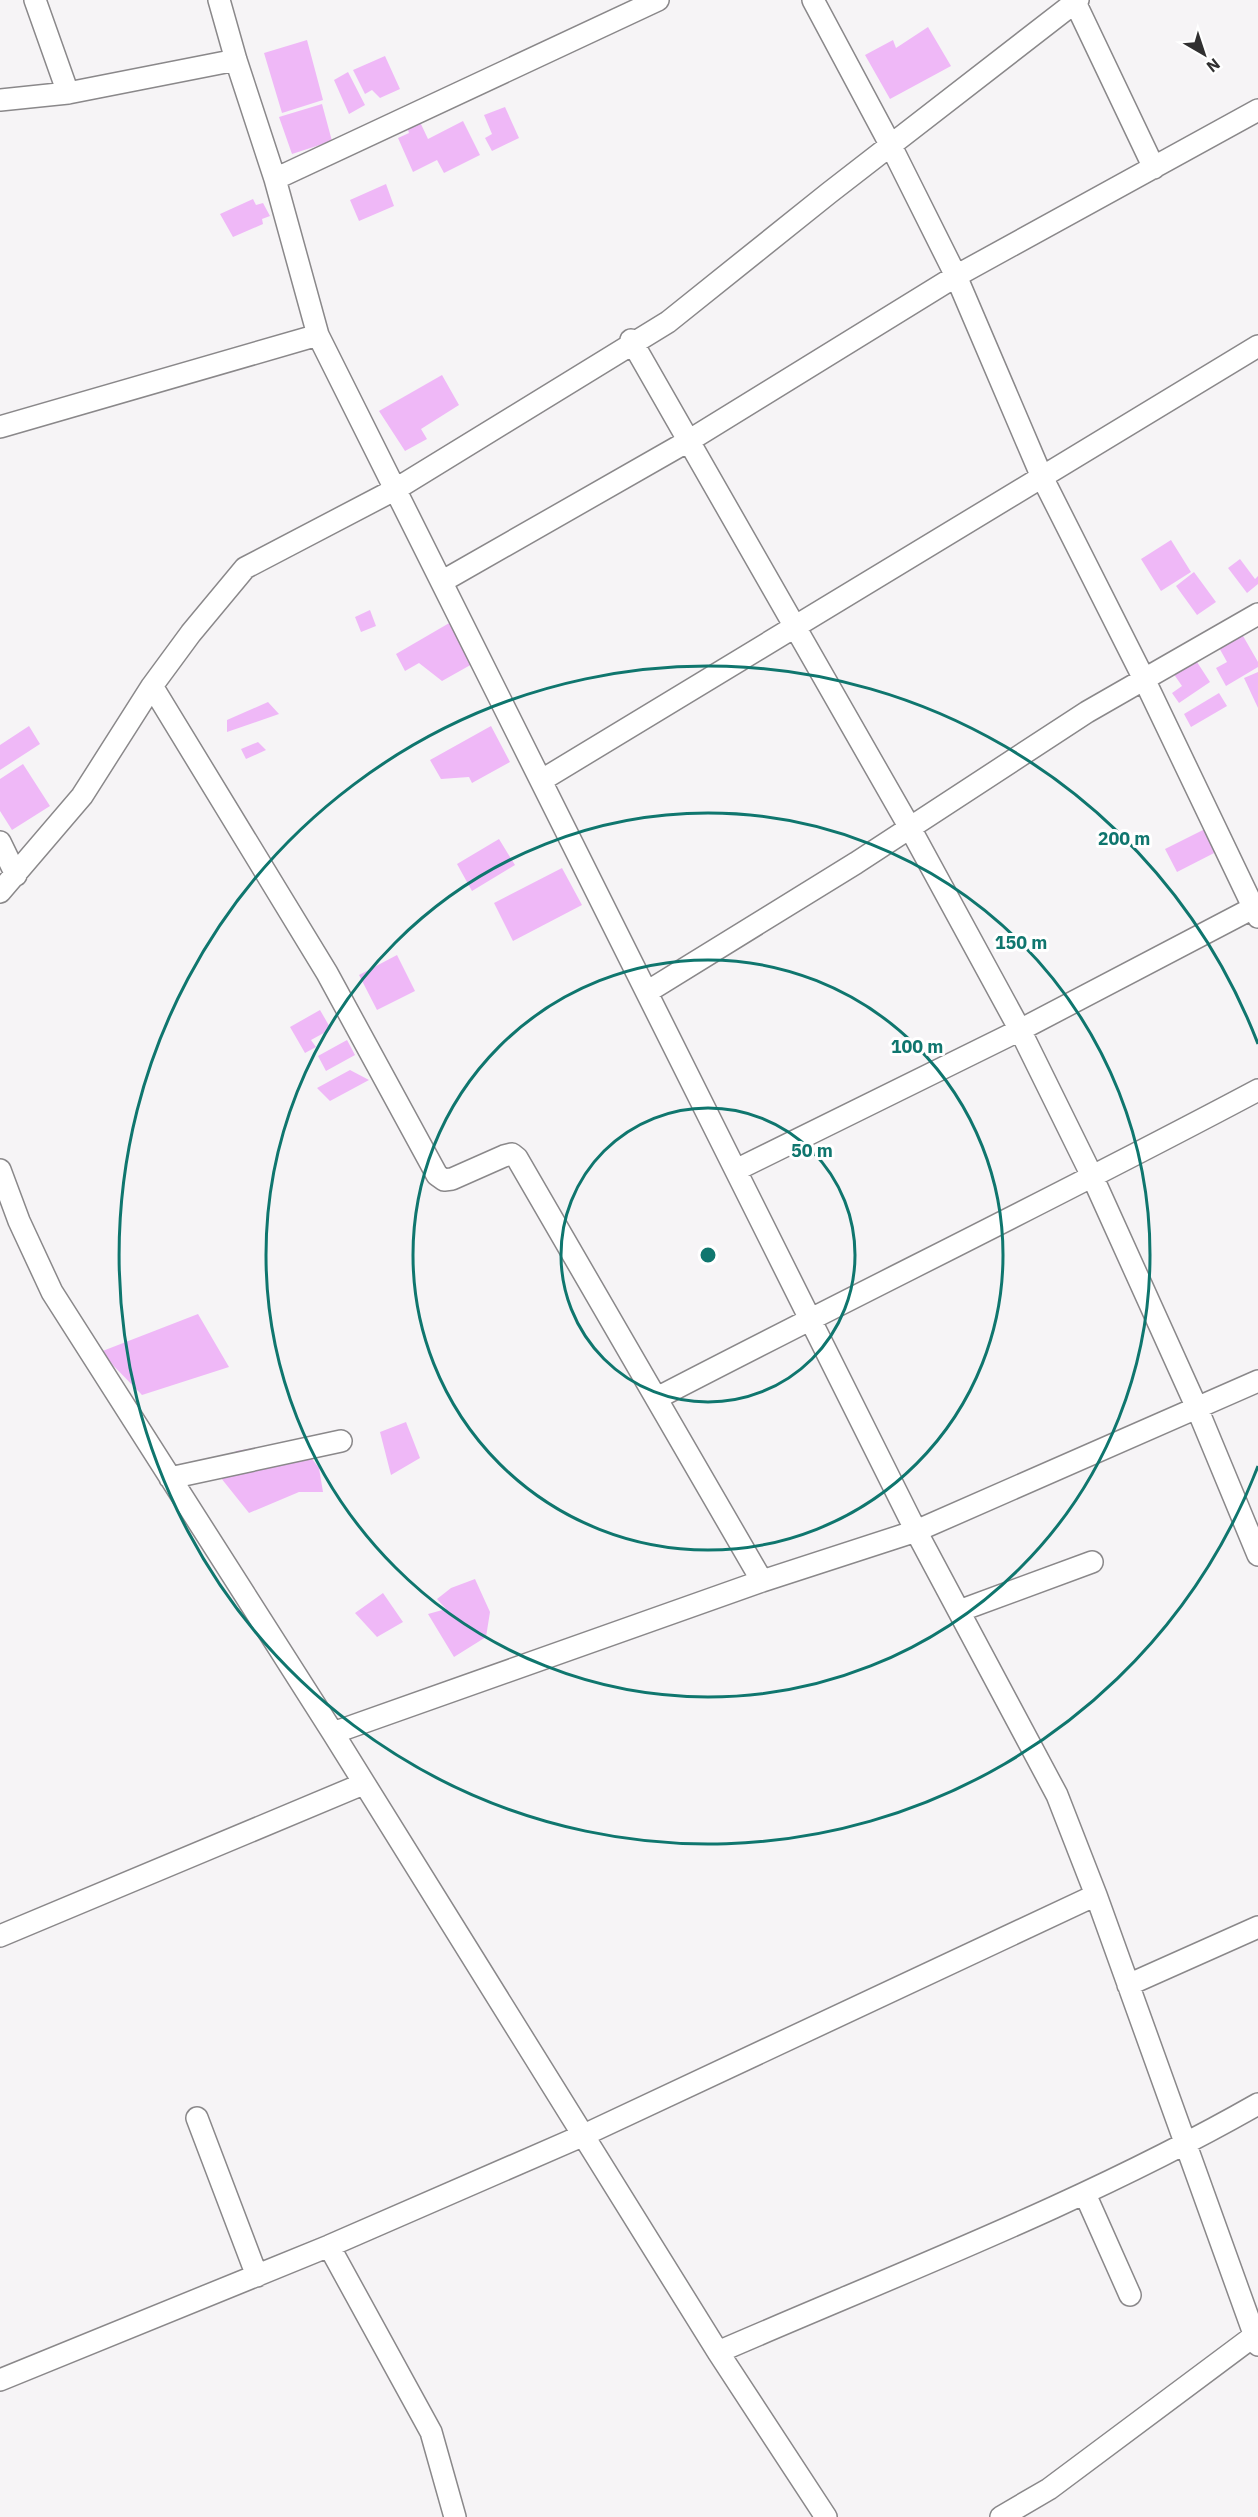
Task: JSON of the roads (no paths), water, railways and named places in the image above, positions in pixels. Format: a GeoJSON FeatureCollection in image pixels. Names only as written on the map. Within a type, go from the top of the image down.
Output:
{"type":"FeatureCollection","features":[{"type":"Feature","properties":{"kind":"street"},"geometry":{"type":"LineString","coordinates":[[35,0],[68,93]]}},
{"type":"Feature","properties":{"kind":"street"},"geometry":{"type":"LineString","coordinates":[[219,0],[274,179],[318,334],[916,1531],[1053,1788],[1096,1895],[1256,2338],[1049,2489],[1001,2517]]}},
{"type":"Feature","properties":{"kind":"street"},"geometry":{"type":"LineString","coordinates":[[274,179],[658,0]]}},
{"type":"Feature","properties":{"kind":"street"},"geometry":{"type":"LineString","coordinates":[[736,1170],[1256,912],[1144,679],[1041,475],[956,276],[891,146],[813,0]]}},
{"type":"Feature","properties":{"kind":"street"},"geometry":{"type":"LineString","coordinates":[[0,892],[82,796],[152,686],[204,617],[245,568],[396,489],[668,322],[829,193],[1076,1],[1154,168]]}},
{"type":"Feature","properties":{"kind":"street"},"geometry":{"type":"LineString","coordinates":[[0,100],[68,93],[236,60]]}},
{"type":"Feature","properties":{"kind":"street"},"geometry":{"type":"LineString","coordinates":[[442,581],[690,440],[956,276],[1258,110]]}},
{"type":"Feature","properties":{"kind":"street"},"geometry":{"type":"LineString","coordinates":[[0,427],[318,334]]}},
{"type":"Feature","properties":{"kind":"street"},"geometry":{"type":"LineString","coordinates":[[632,342],[910,828],[1020,1030],[1093,1178],[1197,1408],[1258,1556]]}},
{"type":"Feature","properties":{"kind":"street"},"geometry":{"type":"LineString","coordinates":[[542,780],[795,629],[1041,475],[1258,346]]}},
{"type":"Feature","properties":{"kind":"street"},"geometry":{"type":"LineString","coordinates":[[647,992],[910,828],[1087,712],[1258,614]]}},
{"type":"Feature","properties":{"kind":"street"},"geometry":{"type":"LineString","coordinates":[[152,686],[327,974],[437,1175],[444,1180],[452,1179],[504,1156],[512,1155],[517,1158],[762,1581]]}},
{"type":"Feature","properties":{"kind":"street"},"geometry":{"type":"LineString","coordinates":[[0,842],[16,875]]}},
{"type":"Feature","properties":{"kind":"street"},"geometry":{"type":"LineString","coordinates":[[657,1398],[810,1318],[1093,1178],[1258,1090]]}},
{"type":"Feature","properties":{"kind":"street"},"geometry":{"type":"LineString","coordinates":[[0,1170],[19,1221],[52,1293],[333,1733],[718,2352],[826,2517]]}},
{"type":"Feature","properties":{"kind":"street"},"geometry":{"type":"LineString","coordinates":[[333,1733],[762,1581],[916,1531],[1258,1381]]}},
{"type":"Feature","properties":{"kind":"street"},"geometry":{"type":"LineString","coordinates":[[170,1478],[340,1441]]}},
{"type":"Feature","properties":{"kind":"street"},"geometry":{"type":"LineString","coordinates":[[959,1611],[1092,1562]]}},
{"type":"Feature","properties":{"kind":"street"},"geometry":{"type":"LineString","coordinates":[[0,1936],[363,1784]]}},
{"type":"Feature","properties":{"kind":"street"},"geometry":{"type":"LineString","coordinates":[[0,2380],[329,2246],[584,2135],[1096,1895]]}},
{"type":"Feature","properties":{"kind":"street"},"geometry":{"type":"LineString","coordinates":[[1128,1985],[1258,1927]]}},
{"type":"Feature","properties":{"kind":"street"},"geometry":{"type":"LineString","coordinates":[[718,2352],[1085,2194],[1186,2145],[1258,2104]]}},
{"type":"Feature","properties":{"kind":"street"},"geometry":{"type":"LineString","coordinates":[[197,2118],[257,2276]]}},
{"type":"Feature","properties":{"kind":"street"},"geometry":{"type":"LineString","coordinates":[[1085,2194],[1130,2295]]}},
{"type":"Feature","properties":{"kind":"street"},"geometry":{"type":"LineString","coordinates":[[329,2246],[431,2432],[455,2517]]}}]}
